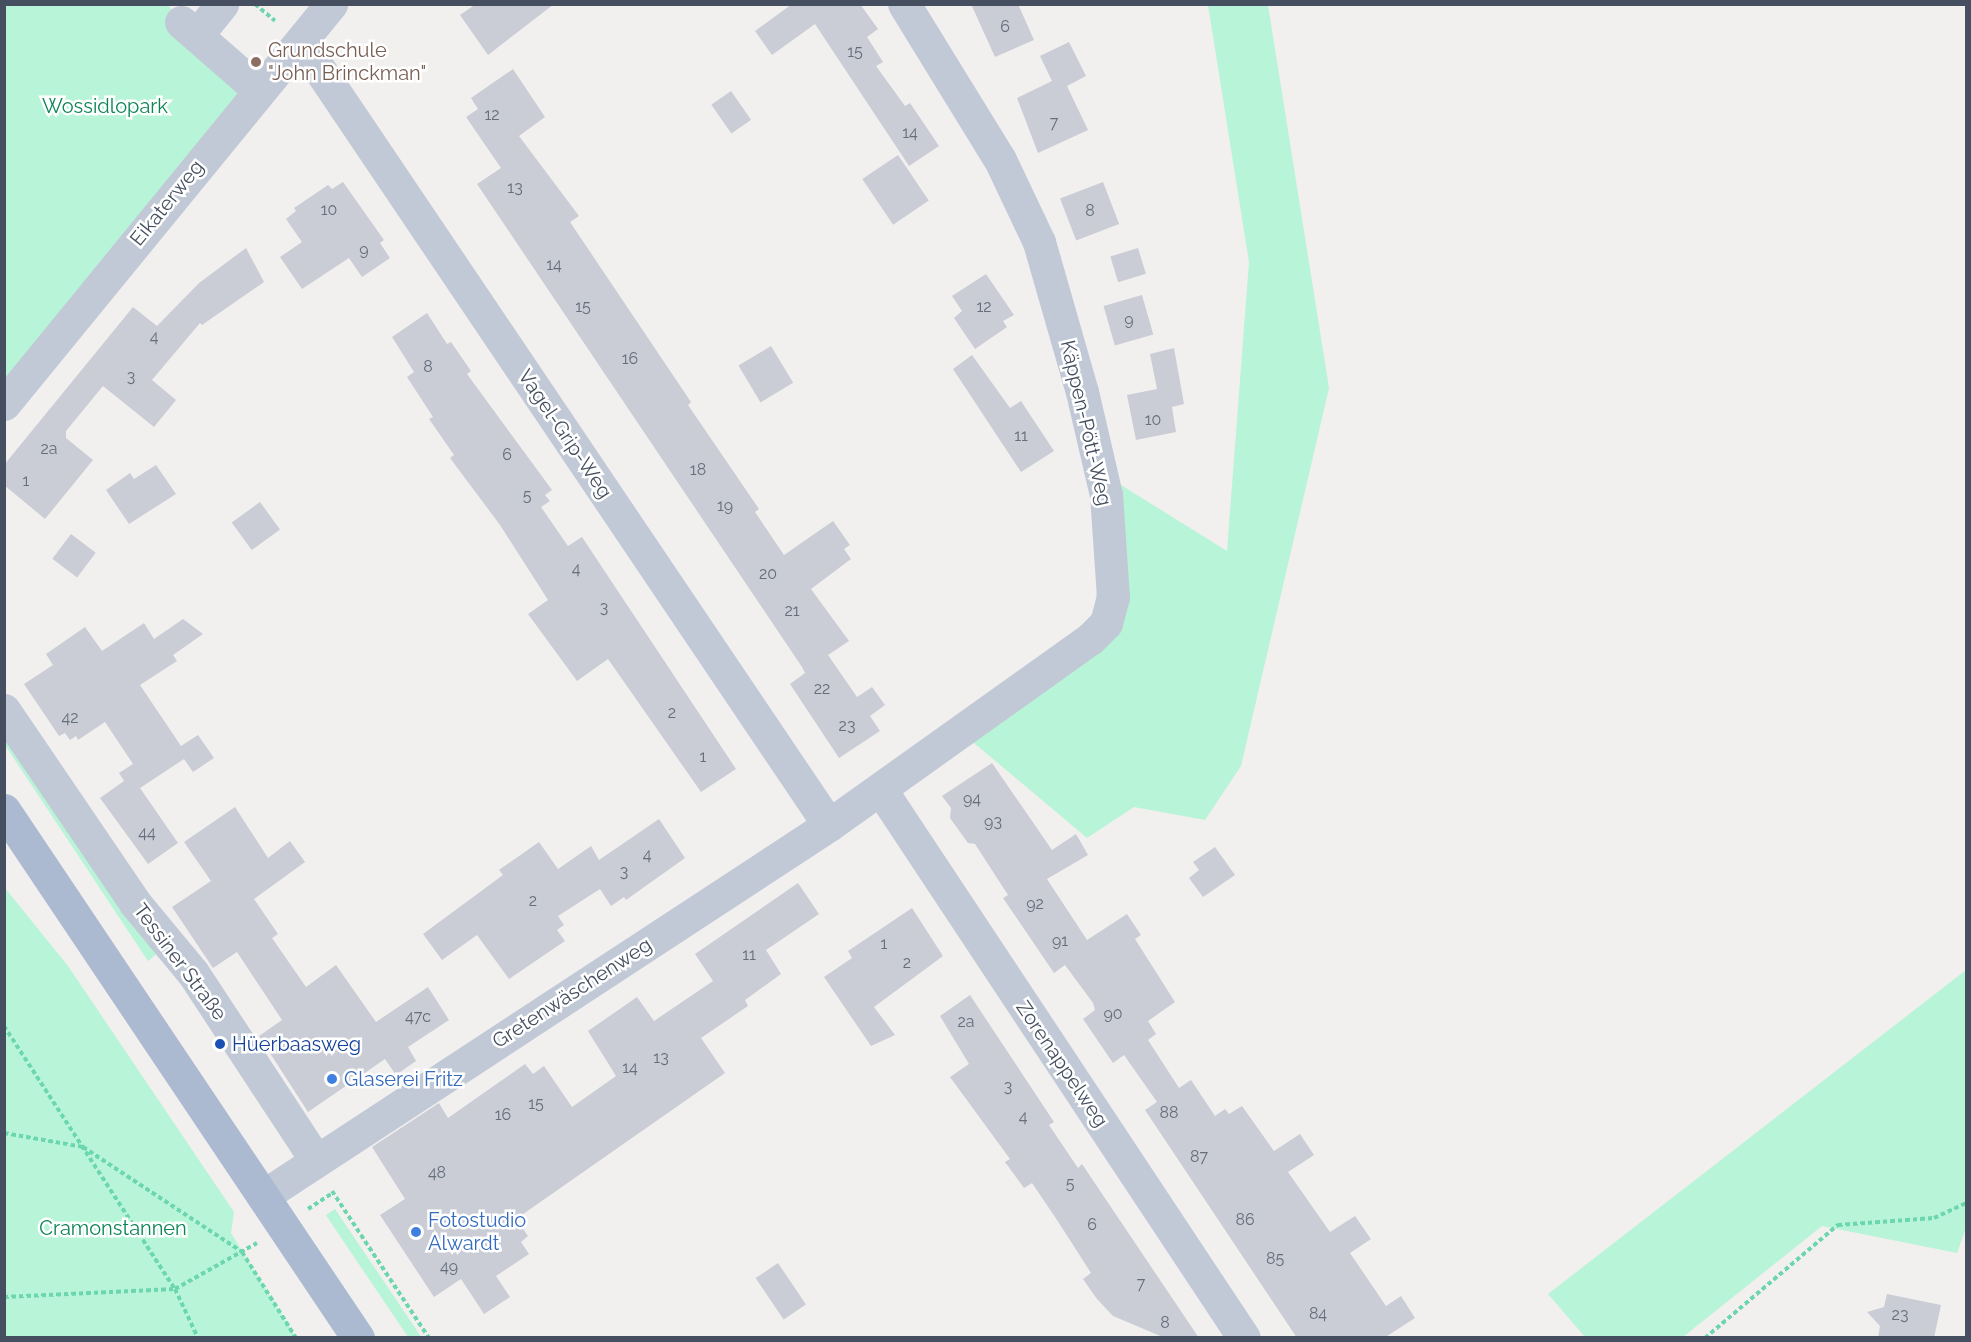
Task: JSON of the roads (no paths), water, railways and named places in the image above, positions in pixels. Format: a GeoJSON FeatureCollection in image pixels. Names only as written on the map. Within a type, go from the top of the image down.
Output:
{"type":"FeatureCollection","features":[{"type":"Feature","properties":{"kind":"main road"},"geometry":{"type":"LineString","coordinates":[[4,810],[358,1338]]}},
{"type":"Feature","properties":{"kind":"street"},"geometry":{"type":"LineString","coordinates":[[222,4],[189,28],[259,90]]}},
{"type":"Feature","properties":{"kind":"street","name":"Eikaterweg"},"geometry":{"type":"LineString","coordinates":[[4,404],[331,4]]}},
{"type":"Feature","properties":{"kind":"street","name":"Käppen-Pött-Weg"},"geometry":{"type":"LineString","coordinates":[[880,790],[1090,639],[1106,623],[1113,597],[1106,495],[1039,242],[1000,160],[908,8]]}},
{"type":"Feature","properties":{"kind":"street","name":"Vagel-Grip-Weg"},"geometry":{"type":"LineString","coordinates":[[301,42],[829,825]]}},
{"type":"Feature","properties":{"kind":"street","name":"Tessiner Straße"},"geometry":{"type":"LineString","coordinates":[[4,710],[135,903],[193,973],[316,1160]]}},
{"type":"Feature","properties":{"kind":"street","name":"Gretenwäschenweg"},"geometry":{"type":"LineString","coordinates":[[263,1196],[880,790]]}},
{"type":"Feature","properties":{"kind":"street","name":"Zorenappelweg"},"geometry":{"type":"LineString","coordinates":[[880,790],[1244,1338]]}},
{"type":"Feature","properties":{"kind":"place","name":"Grundschule \"John Brinckman\""},"geometry":{"type":"Point","coordinates":[256,62]}},
{"type":"Feature","properties":{"kind":"place","name":"Hüerbaasweg"},"geometry":{"type":"Point","coordinates":[220,1044]}},
{"type":"Feature","properties":{"kind":"place","name":"Glaserei Fritz"},"geometry":{"type":"Point","coordinates":[332,1079]}},
{"type":"Feature","properties":{"kind":"place","name":"Fotostudio Alwardt"},"geometry":{"type":"Point","coordinates":[416,1232]}},
{"type":"Feature","properties":{"kind":"park label","name":"Wossidlopark"},"geometry":{"type":"Point","coordinates":[105,106]}},
{"type":"Feature","properties":{"kind":"park label","name":"Cramonstannen"},"geometry":{"type":"Point","coordinates":[113,1228]}}]}
